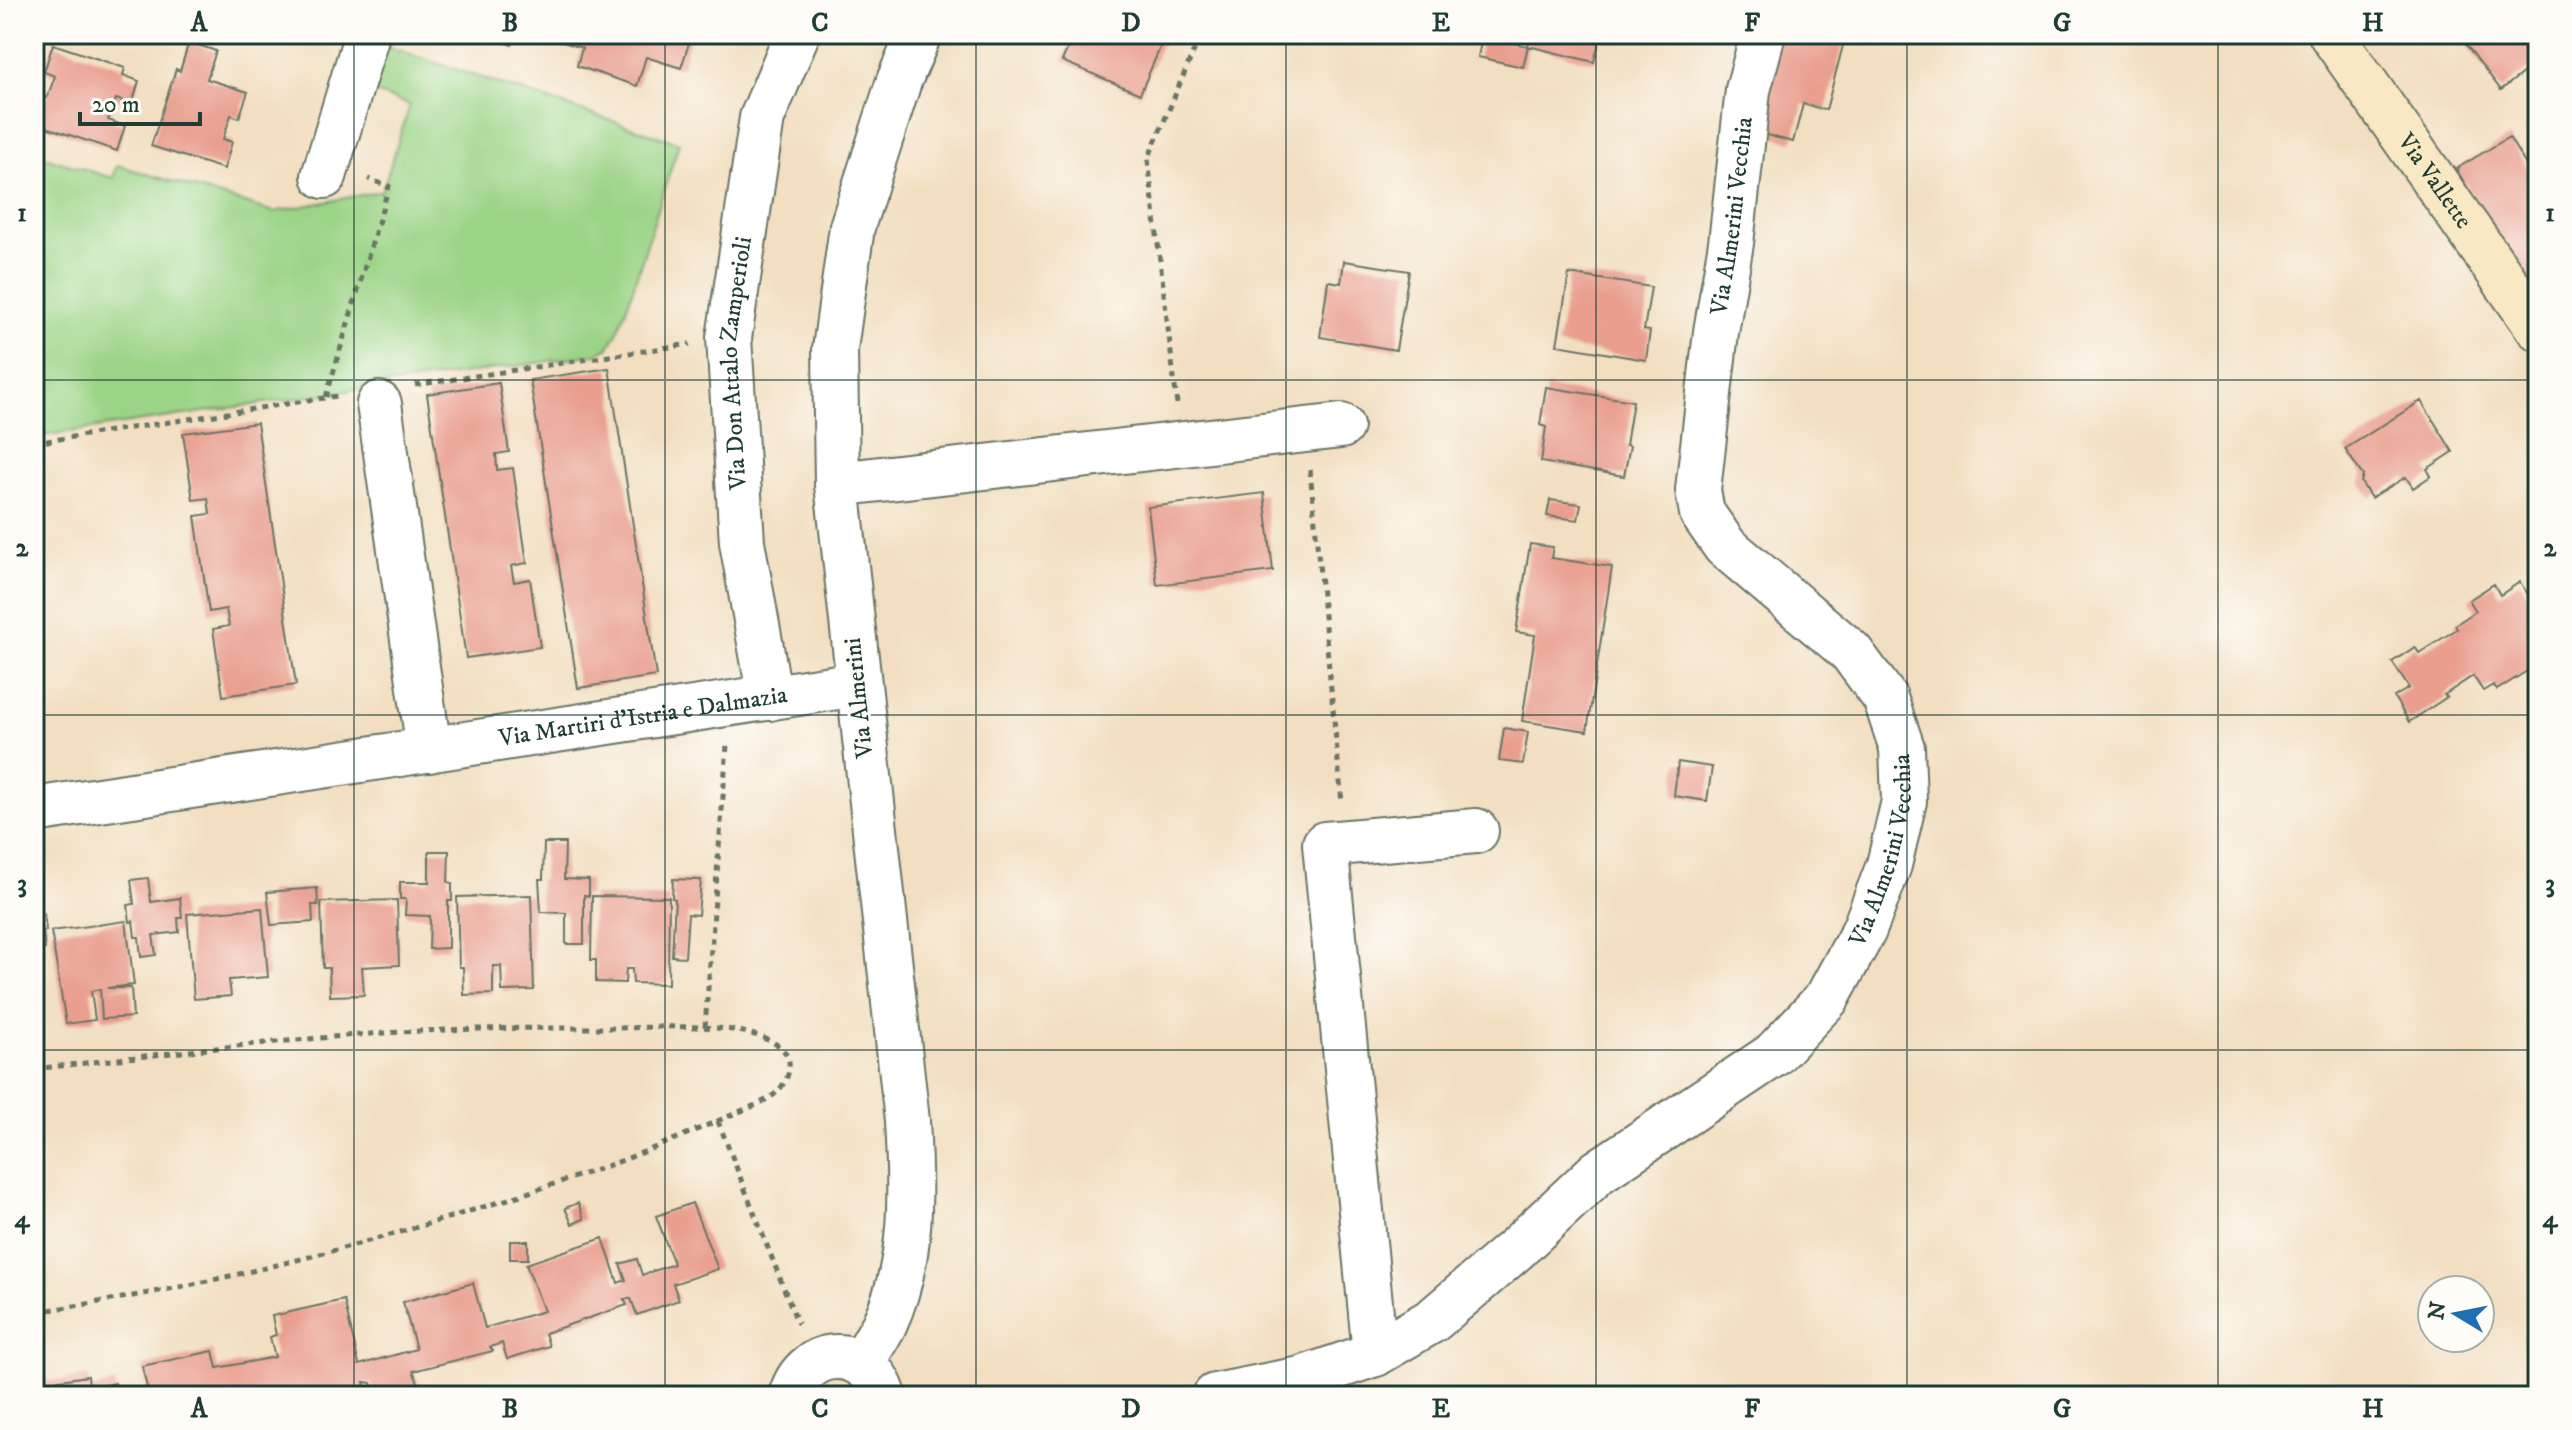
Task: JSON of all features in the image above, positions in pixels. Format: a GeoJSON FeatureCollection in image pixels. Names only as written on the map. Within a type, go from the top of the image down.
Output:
{"type":"FeatureCollection","features":[{"type":"Feature","properties":{"kind":"main road","name":"Via Vallette"},"geometry":{"type":"LineString","coordinates":[[2331,34],[2538,328]]}},
{"type":"Feature","properties":{"kind":"street"},"geometry":{"type":"LineString","coordinates":[[325,171],[367,34]]}},
{"type":"Feature","properties":{"kind":"street","name":"Via Don Attalo Zamperioli"},"geometry":{"type":"LineString","coordinates":[[751,701],[729,338],[762,118],[797,34]]}},
{"type":"Feature","properties":{"kind":"street","name":"Via Almerini"},"geometry":{"type":"LineString","coordinates":[[873,1379],[884,1323],[901,1277],[909,1228],[910,1177],[907,1121],[837,484],[835,349],[852,227],[899,81],[919,34]]}},
{"type":"Feature","properties":{"kind":"street","name":"Via Almerini Vecchia"},"geometry":{"type":"LineString","coordinates":[[1215,1396],[1301,1379],[1375,1354],[1433,1320],[1516,1249],[1598,1172],[1773,1055],[1827,998],[1864,930],[1889,865],[1904,801],[1902,748],[1885,698],[1851,652],[1725,546],[1702,513],[1698,490],[1748,90],[1763,34]]}},
{"type":"Feature","properties":{"kind":"street"},"geometry":{"type":"LineString","coordinates":[[379,404],[429,750]]}},
{"type":"Feature","properties":{"kind":"street"},"geometry":{"type":"LineString","coordinates":[[837,484],[1324,428]]}},
{"type":"Feature","properties":{"kind":"street","name":"Via Martiri d'Istria e Dalmazia"},"geometry":{"type":"LineString","coordinates":[[34,810],[857,684]]}},
{"type":"Feature","properties":{"kind":"street"},"geometry":{"type":"LineString","coordinates":[[1375,1354],[1325,844],[1476,831]]}},
{"type":"Feature","properties":{"kind":"street"},"geometry":{"type":"LineString","coordinates":[[802,1380],[830,1357],[846,1357],[873,1379]]}},
{"type":"Feature","properties":{"kind":"path"},"geometry":{"type":"LineString","coordinates":[[1182,444],[1148,159],[1201,34]]}},
{"type":"Feature","properties":{"kind":"path"},"geometry":{"type":"LineString","coordinates":[[325,171],[389,186],[326,397]]}},
{"type":"Feature","properties":{"kind":"path"},"geometry":{"type":"LineString","coordinates":[[1324,428],[1345,842]]}},
{"type":"Feature","properties":{"kind":"path"},"geometry":{"type":"LineString","coordinates":[[705,1027],[751,701]]}},
{"type":"Feature","properties":{"kind":"path"},"geometry":{"type":"LineString","coordinates":[[34,1069],[206,1048],[373,1034],[556,1028],[705,1027],[737,1031],[774,1042],[784,1050],[791,1063],[789,1074],[772,1098],[607,1165],[456,1216],[347,1248],[188,1286],[34,1312]]}},
{"type":"Feature","properties":{"kind":"path"},"geometry":{"type":"LineString","coordinates":[[718,1121],[802,1380]]}},
{"type":"Feature","properties":{"kind":"green space"},"geometry":{"type":"Polygon","coordinates":[[[385,46],[679,143],[628,304],[609,347],[596,354],[34,437],[34,154],[113,178],[117,165],[274,212],[382,191],[410,105],[370,91],[385,46]]]}},
{"type":"Feature","properties":{"kind":"building"},"geometry":{"type":"Polygon","coordinates":[[[480,34],[515,34],[512,45],[480,34]]]}},
{"type":"Feature","properties":{"kind":"building"},"geometry":{"type":"Polygon","coordinates":[[[562,34],[692,34],[681,68],[646,57],[637,86],[577,66],[582,48],[560,41],[562,34]]]}},
{"type":"Feature","properties":{"kind":"building"},"geometry":{"type":"Polygon","coordinates":[[[1074,34],[1166,34],[1140,94],[1062,61],[1074,34]]]}},
{"type":"Feature","properties":{"kind":"building"},"geometry":{"type":"Polygon","coordinates":[[[1531,34],[1601,34],[1594,62],[1528,46],[1531,34]]]}},
{"type":"Feature","properties":{"kind":"building"},"geometry":{"type":"Polygon","coordinates":[[[1780,34],[1846,34],[1826,110],[1803,104],[1793,142],[1755,132],[1780,34]]]}},
{"type":"Feature","properties":{"kind":"building"},"geometry":{"type":"Polygon","coordinates":[[[2458,34],[2538,34],[2538,61],[2501,90],[2458,34]]]}},
{"type":"Feature","properties":{"kind":"building"},"geometry":{"type":"Polygon","coordinates":[[[1482,37],[1528,46],[1523,67],[1478,57],[1482,37]]]}},
{"type":"Feature","properties":{"kind":"building"},"geometry":{"type":"Polygon","coordinates":[[[189,42],[216,51],[207,79],[248,92],[239,118],[231,115],[223,139],[232,142],[224,169],[151,146],[176,69],[180,71],[189,42]]]}},
{"type":"Feature","properties":{"kind":"building"},"geometry":{"type":"Polygon","coordinates":[[[53,44],[125,68],[123,75],[139,81],[132,104],[116,99],[108,120],[125,126],[117,151],[34,123],[34,106],[38,95],[47,98],[55,76],[44,72],[53,44]]]}},
{"type":"Feature","properties":{"kind":"building"},"geometry":{"type":"Polygon","coordinates":[[[2509,137],[2538,185],[2538,302],[2456,169],[2509,137]]]}},
{"type":"Feature","properties":{"kind":"building"},"geometry":{"type":"Polygon","coordinates":[[[1344,261],[1409,271],[1396,350],[1320,337],[1328,281],[1341,283],[1344,261]]]}},
{"type":"Feature","properties":{"kind":"building"},"geometry":{"type":"Polygon","coordinates":[[[1569,274],[1651,287],[1644,330],[1650,331],[1646,360],[1557,345],[1569,274]]]}},
{"type":"Feature","properties":{"kind":"building"},"geometry":{"type":"Polygon","coordinates":[[[609,368],[656,676],[578,688],[530,380],[609,368]]]}},
{"type":"Feature","properties":{"kind":"building"},"geometry":{"type":"Polygon","coordinates":[[[499,383],[509,452],[496,454],[497,470],[513,468],[527,563],[511,566],[514,582],[530,579],[540,647],[466,658],[427,394],[499,383]]]}},
{"type":"Feature","properties":{"kind":"building"},"geometry":{"type":"Polygon","coordinates":[[[1546,387],[1633,401],[1624,476],[1541,462],[1546,427],[1540,425],[1546,387]]]}},
{"type":"Feature","properties":{"kind":"building"},"geometry":{"type":"Polygon","coordinates":[[[2421,401],[2453,452],[2427,469],[2431,476],[2413,488],[2406,477],[2371,498],[2361,482],[2363,476],[2345,449],[2421,401]]]}},
{"type":"Feature","properties":{"kind":"building"},"geometry":{"type":"Polygon","coordinates":[[[257,423],[296,685],[223,696],[213,629],[229,626],[226,609],[209,612],[195,516],[210,514],[208,498],[193,500],[183,433],[257,423]]]}},
{"type":"Feature","properties":{"kind":"building"},"geometry":{"type":"Polygon","coordinates":[[[1264,493],[1273,571],[1157,585],[1148,507],[1264,493]]]}},
{"type":"Feature","properties":{"kind":"building"},"geometry":{"type":"Polygon","coordinates":[[[1550,500],[1581,504],[1578,520],[1547,516],[1550,500]]]}},
{"type":"Feature","properties":{"kind":"building"},"geometry":{"type":"Polygon","coordinates":[[[1530,544],[1553,547],[1551,558],[1612,567],[1587,731],[1522,721],[1535,635],[1516,632],[1530,544]]]}},
{"type":"Feature","properties":{"kind":"building"},"geometry":{"type":"Polygon","coordinates":[[[2520,582],[2538,610],[2538,664],[2497,690],[2493,685],[2483,691],[2473,676],[2409,722],[2394,697],[2409,688],[2392,662],[2415,647],[2419,653],[2457,629],[2455,625],[2476,611],[2469,600],[2494,584],[2500,595],[2520,582]]]}},
{"type":"Feature","properties":{"kind":"building"},"geometry":{"type":"Polygon","coordinates":[[[1504,728],[1528,732],[1523,764],[1499,761],[1504,728]]]}},
{"type":"Feature","properties":{"kind":"building"},"geometry":{"type":"Polygon","coordinates":[[[1678,762],[1712,767],[1707,801],[1674,796],[1678,762]]]}},
{"type":"Feature","properties":{"kind":"building"},"geometry":{"type":"Polygon","coordinates":[[[544,843],[565,843],[564,879],[589,880],[589,896],[584,895],[584,944],[566,944],[566,913],[541,912],[539,879],[543,879],[544,843]]]}},
{"type":"Feature","properties":{"kind":"building"},"geometry":{"type":"Polygon","coordinates":[[[429,851],[449,851],[448,882],[452,883],[452,901],[448,901],[448,948],[429,949],[430,916],[405,915],[406,899],[400,899],[400,882],[429,882],[429,851]]]}},
{"type":"Feature","properties":{"kind":"building"},"geometry":{"type":"Polygon","coordinates":[[[148,878],[151,902],[180,898],[182,918],[178,918],[179,932],[153,935],[156,955],[141,957],[139,937],[135,937],[128,905],[134,904],[131,880],[148,878]]]}},
{"type":"Feature","properties":{"kind":"building"},"geometry":{"type":"Polygon","coordinates":[[[673,879],[701,880],[698,915],[688,914],[685,957],[672,956],[673,879]]]}},
{"type":"Feature","properties":{"kind":"building"},"geometry":{"type":"Polygon","coordinates":[[[317,888],[318,905],[312,905],[313,922],[271,925],[267,892],[317,888]]]}},
{"type":"Feature","properties":{"kind":"building"},"geometry":{"type":"Polygon","coordinates":[[[531,895],[534,990],[502,991],[501,966],[493,966],[493,994],[464,995],[463,967],[459,967],[457,897],[531,895]]]}},
{"type":"Feature","properties":{"kind":"building"},"geometry":{"type":"Polygon","coordinates":[[[592,896],[669,897],[668,984],[633,983],[632,969],[626,969],[625,983],[596,982],[596,960],[591,960],[592,896]]]}},
{"type":"Feature","properties":{"kind":"building"},"geometry":{"type":"Polygon","coordinates":[[[397,900],[399,965],[362,967],[364,995],[330,996],[329,968],[323,968],[321,902],[397,900]]]}},
{"type":"Feature","properties":{"kind":"building"},"geometry":{"type":"Polygon","coordinates":[[[262,908],[268,977],[229,980],[231,996],[194,999],[187,914],[262,908]]]}},
{"type":"Feature","properties":{"kind":"building"},"geometry":{"type":"Polygon","coordinates":[[[44,914],[45,949],[34,951],[34,916],[44,914]]]}},
{"type":"Feature","properties":{"kind":"building"},"geometry":{"type":"Polygon","coordinates":[[[126,921],[134,985],[107,988],[131,988],[133,1017],[102,1019],[100,989],[91,991],[95,1020],[66,1024],[51,931],[126,921]]]}},
{"type":"Feature","properties":{"kind":"building"},"geometry":{"type":"Polygon","coordinates":[[[578,1203],[584,1219],[572,1224],[565,1208],[578,1203]]]}},
{"type":"Feature","properties":{"kind":"building"},"geometry":{"type":"Polygon","coordinates":[[[692,1203],[718,1269],[673,1284],[679,1300],[637,1315],[631,1299],[624,1299],[627,1305],[545,1333],[549,1346],[507,1359],[502,1343],[490,1347],[493,1351],[413,1371],[420,1387],[384,1396],[375,1396],[371,1383],[364,1382],[365,1388],[331,1396],[149,1396],[142,1366],[213,1351],[217,1368],[275,1357],[270,1337],[276,1335],[272,1316],[344,1300],[359,1365],[416,1349],[403,1302],[473,1283],[485,1328],[544,1311],[526,1264],[603,1238],[618,1283],[626,1280],[620,1264],[637,1259],[642,1275],[674,1264],[656,1216],[692,1203]]]}},
{"type":"Feature","properties":{"kind":"building"},"geometry":{"type":"Polygon","coordinates":[[[510,1241],[528,1241],[528,1259],[510,1259],[510,1241]]]}},
{"type":"Feature","properties":{"kind":"building"},"geometry":{"type":"Polygon","coordinates":[[[43,1361],[46,1382],[88,1376],[89,1389],[115,1383],[117,1396],[34,1396],[34,1363],[43,1361]]]}}]}
